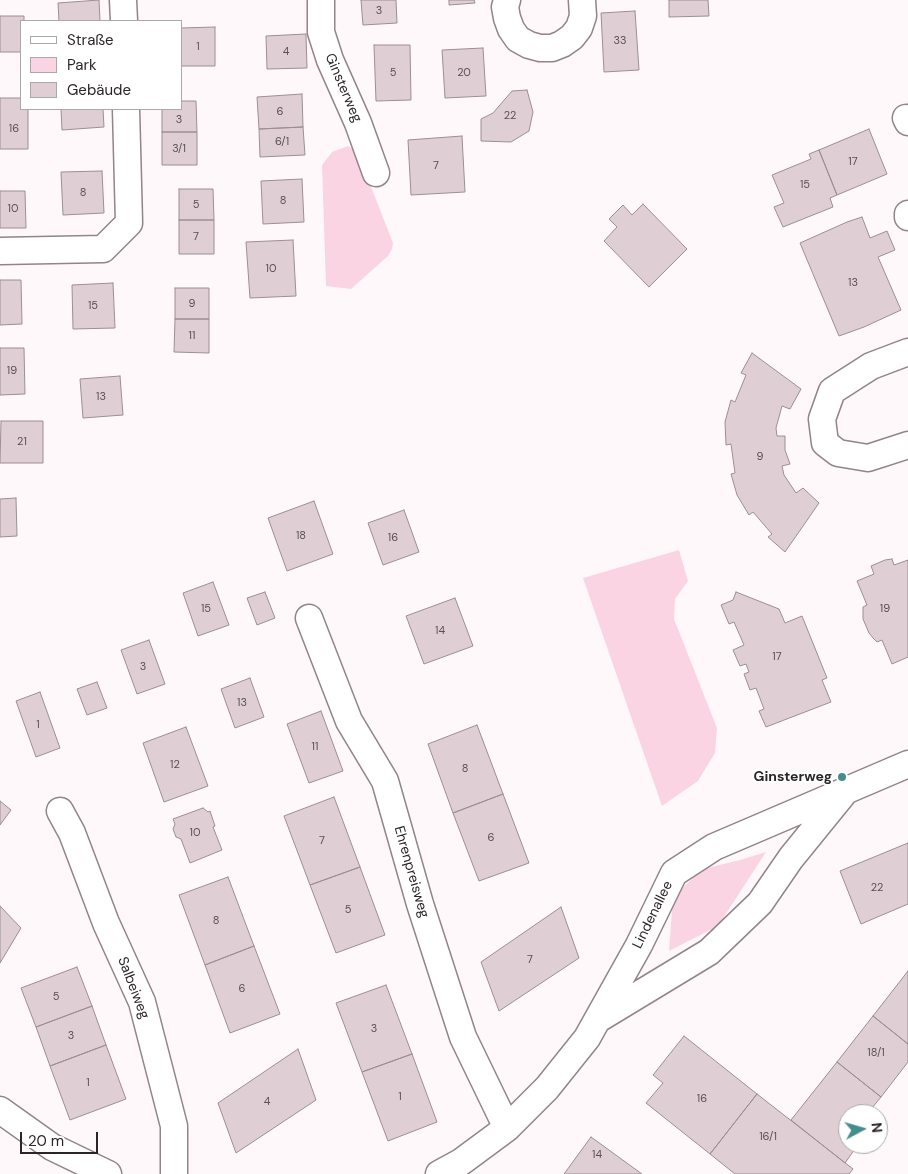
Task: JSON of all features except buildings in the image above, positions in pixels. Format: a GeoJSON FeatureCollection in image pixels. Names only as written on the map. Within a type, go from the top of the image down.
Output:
{"type":"FeatureCollection","features":[{"type":"Feature","properties":{"kind":"street"},"geometry":{"type":"LineString","coordinates":[[123,0],[124,20]]}},
{"type":"Feature","properties":{"kind":"street","name":"Ginsterweg"},"geometry":{"type":"LineString","coordinates":[[321,0],[321,32],[330,60],[358,123],[376,173]]}},
{"type":"Feature","properties":{"kind":"street"},"geometry":{"type":"LineString","coordinates":[[507,0],[505,7],[511,29],[518,38],[529,45],[540,48],[552,48],[572,37],[579,28],[583,16],[582,0]]}},
{"type":"Feature","properties":{"kind":"street"},"geometry":{"type":"LineString","coordinates":[[0,251],[103,249],[129,223],[126,110]]}},
{"type":"Feature","properties":{"kind":"street"},"geometry":{"type":"LineString","coordinates":[[908,352],[871,366],[832,391],[822,420],[824,443],[838,453],[868,458],[908,445]]}},
{"type":"Feature","properties":{"kind":"street","name":"Ehrenpreisweg"},"geometry":{"type":"LineString","coordinates":[[309,618],[349,721],[384,781],[420,904],[463,1037],[507,1128]]}},
{"type":"Feature","properties":{"kind":"street","name":"Lindenallee"},"geometry":{"type":"LineString","coordinates":[[439,1174],[461,1162],[507,1128],[547,1088],[587,1038],[639,945],[674,873],[714,846],[908,764]]}},
{"type":"Feature","properties":{"kind":"street","name":"Lindenallee"},"geometry":{"type":"LineString","coordinates":[[599,1019],[708,952],[760,902],[791,858],[845,791]]}},
{"type":"Feature","properties":{"kind":"street","name":"Salbeiweg"},"geometry":{"type":"LineString","coordinates":[[60,811],[72,833],[106,923],[142,1002],[174,1126],[174,1174]]}},
{"type":"Feature","properties":{"kind":"street"},"geometry":{"type":"LineString","coordinates":[[0,1110],[52,1147],[108,1174]]}},
{"type":"Feature","properties":{"kind":"green space"},"geometry":{"type":"Polygon","coordinates":[[[348,146],[357,151],[393,243],[388,256],[351,289],[326,286],[322,165],[332,152],[348,146]]]}},
{"type":"Feature","properties":{"kind":"green space"},"geometry":{"type":"Polygon","coordinates":[[[679,550],[688,581],[675,599],[674,619],[717,728],[715,753],[698,781],[662,806],[583,578],[679,550]]]}},
{"type":"Feature","properties":{"kind":"green space"},"geometry":{"type":"Polygon","coordinates":[[[766,852],[718,926],[669,951],[673,896],[703,869],[766,852]]]}},
{"type":"Feature","properties":{"kind":"place","name":"Ginsterweg"},"geometry":{"type":"Point","coordinates":[842,777]}}]}
